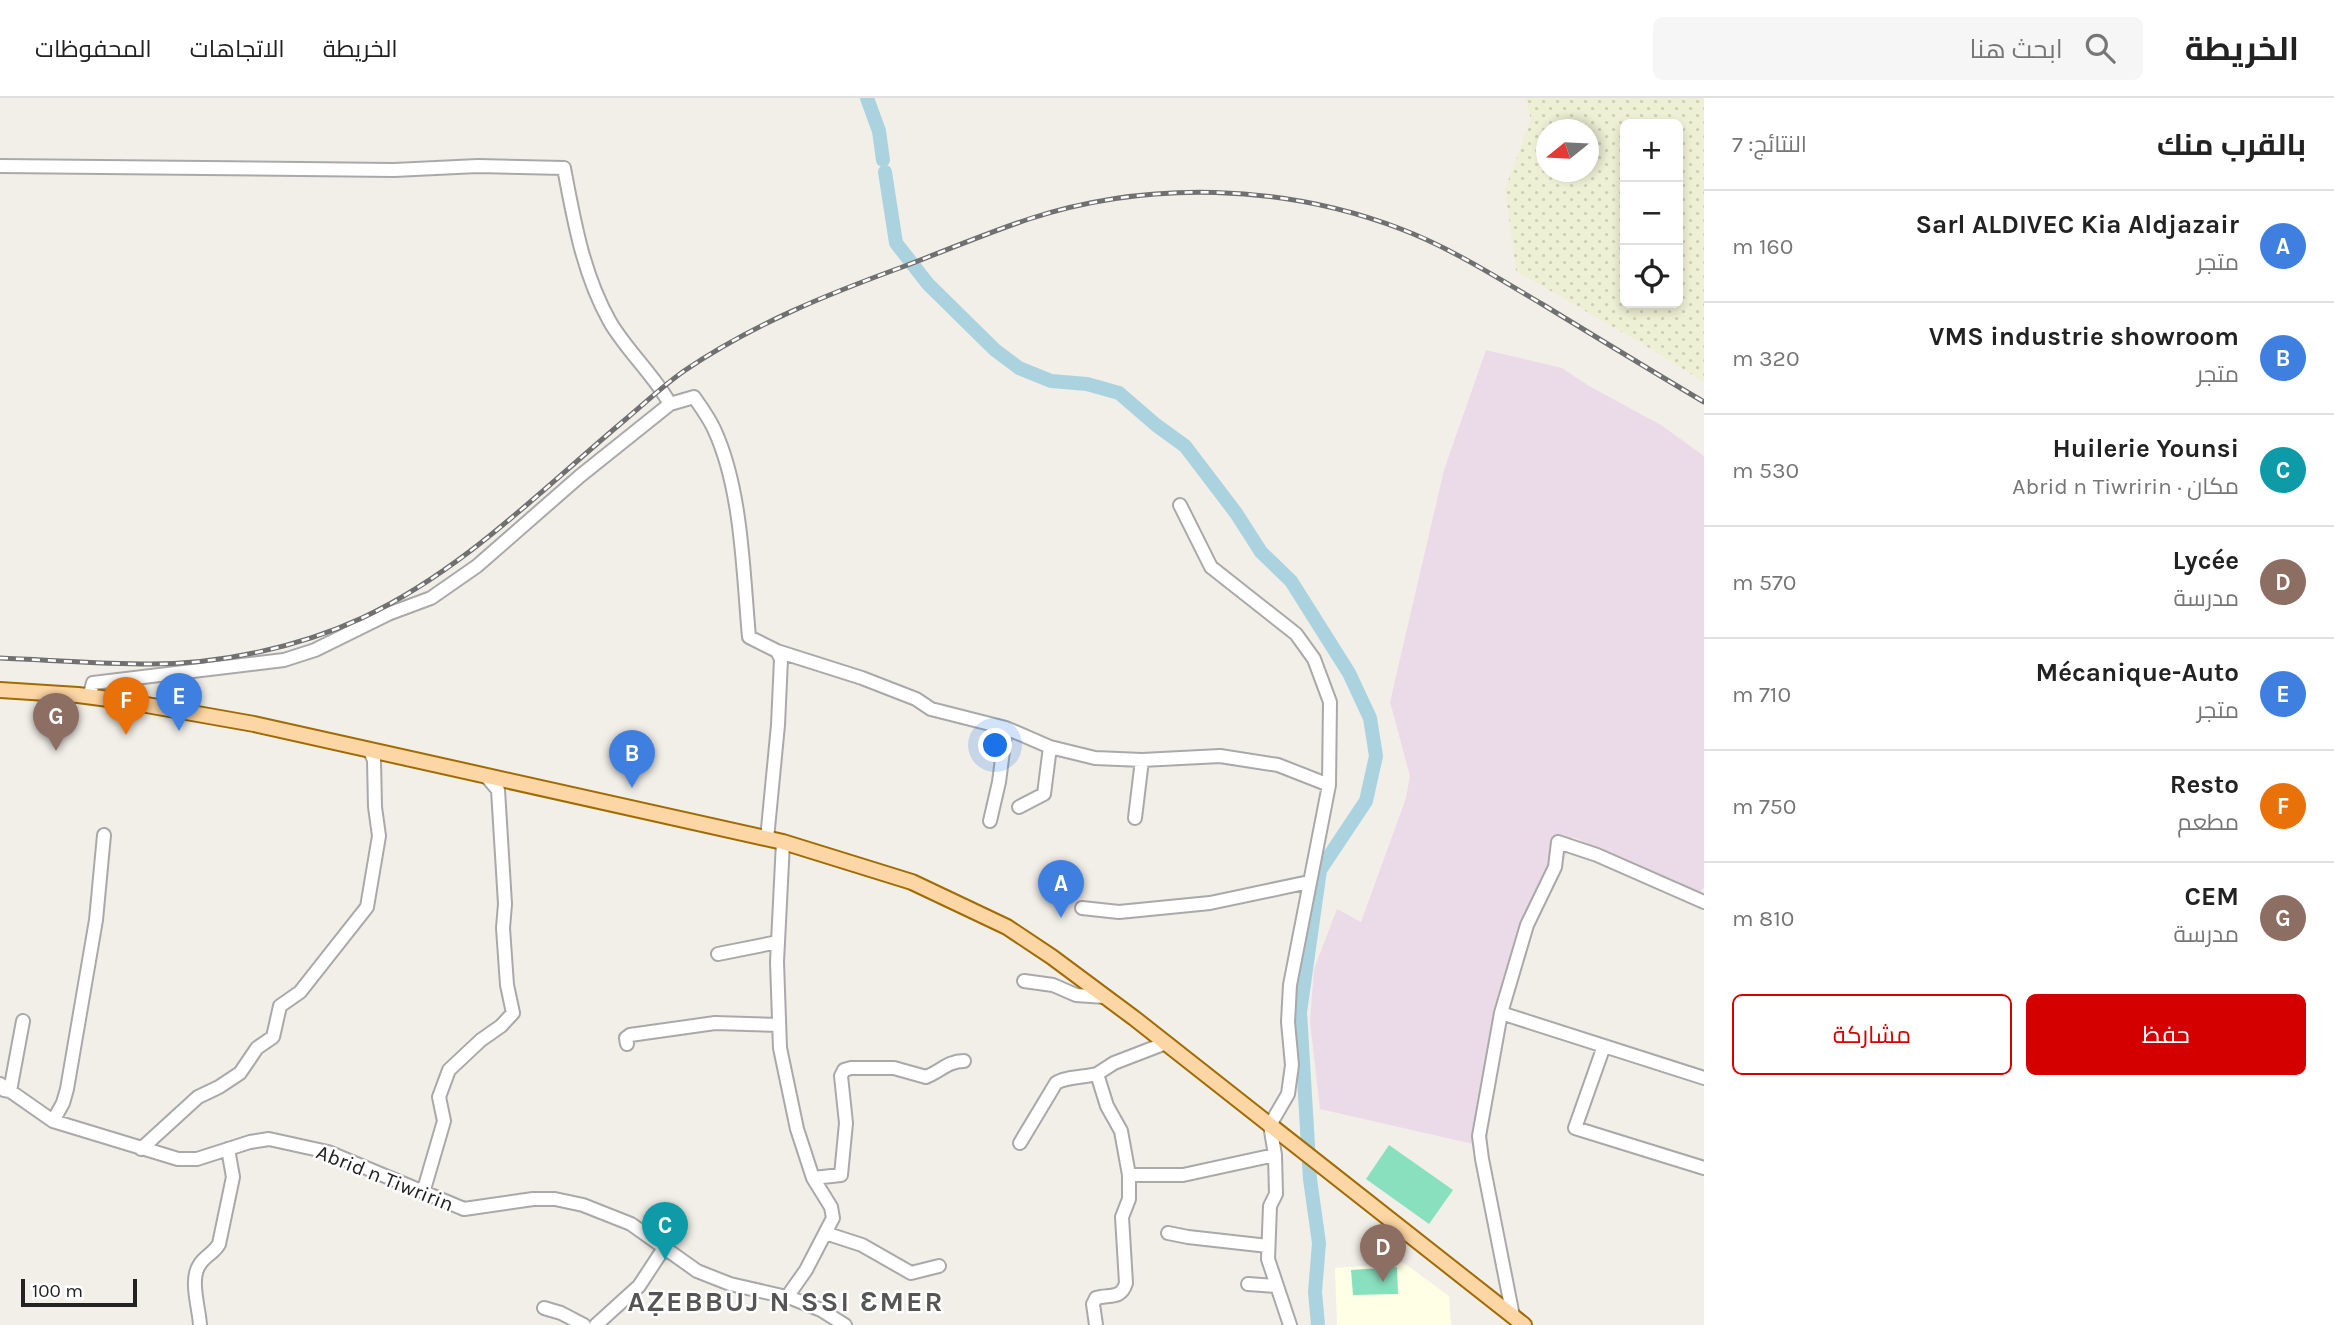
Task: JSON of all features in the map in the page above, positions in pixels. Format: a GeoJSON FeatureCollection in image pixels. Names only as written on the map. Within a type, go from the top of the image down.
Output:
{"type":"FeatureCollection","features":[{"type":"Feature","properties":{"kind":"main road"},"geometry":{"type":"LineString","coordinates":[[0,690],[89,697],[241,722],[783,842],[912,882],[1007,927],[1030,942],[1166,1043],[1519,1320]]}},
{"type":"Feature","properties":{"kind":"street"},"geometry":{"type":"LineString","coordinates":[[0,166],[394,170],[478,166],[564,168],[581,249],[597,293],[611,323],[670,404]]}},
{"type":"Feature","properties":{"kind":"street"},"geometry":{"type":"LineString","coordinates":[[89,697],[93,683],[284,660],[315,650],[388,614],[431,598],[477,566],[580,476],[670,404],[694,397],[714,430],[727,470],[744,565],[749,637],[777,650],[916,699],[931,709],[1006,728],[1051,747],[1095,758],[1142,760],[1220,756],[1278,765],[1329,785]]}},
{"type":"Feature","properties":{"kind":"street"},"geometry":{"type":"LineString","coordinates":[[1180,505],[1212,567],[1297,634],[1314,659],[1330,702],[1329,785],[1290,985],[1288,1023],[1292,1065],[1288,1094],[1270,1125],[1275,1155],[1276,1194],[1270,1206],[1268,1259],[1290,1325]]}},
{"type":"Feature","properties":{"kind":"street"},"geometry":{"type":"LineString","coordinates":[[767,839],[782,680],[782,659],[777,650]]}},
{"type":"Feature","properties":{"kind":"street"},"geometry":{"type":"LineString","coordinates":[[990,821],[999,782],[1006,728]]}},
{"type":"Feature","properties":{"kind":"street"},"geometry":{"type":"LineString","coordinates":[[1019,807],[1044,794],[1051,747]]}},
{"type":"Feature","properties":{"kind":"street"},"geometry":{"type":"LineString","coordinates":[[141,1149],[198,1097],[240,1073],[257,1048],[274,1037],[280,1006],[300,992],[367,907],[379,836],[374,760],[369,749]]}},
{"type":"Feature","properties":{"kind":"street"},"geometry":{"type":"LineString","coordinates":[[1135,818],[1142,760]]}},
{"type":"Feature","properties":{"kind":"street"},"geometry":{"type":"LineString","coordinates":[[421,1190],[425,1186],[444,1121],[439,1097],[449,1070],[513,1013],[507,985],[503,928],[505,904],[498,790],[485,776]]}},
{"type":"Feature","properties":{"kind":"street"},"geometry":{"type":"LineString","coordinates":[[53,1121],[63,1103],[69,1075],[96,920],[103,835]]}},
{"type":"Feature","properties":{"kind":"street"},"geometry":{"type":"LineString","coordinates":[[783,842],[778,942],[780,1048],[797,1129],[813,1178],[831,1207],[833,1218],[806,1270],[787,1297]]}},
{"type":"Feature","properties":{"kind":"street"},"geometry":{"type":"LineString","coordinates":[[1519,1320],[1479,1136],[1501,1013],[1527,925],[1555,867],[1558,842],[1597,855],[1704,902]]}},
{"type":"Feature","properties":{"kind":"street"},"geometry":{"type":"LineString","coordinates":[[1082,908],[1119,912],[1210,903],[1309,882]]}},
{"type":"Feature","properties":{"kind":"street"},"geometry":{"type":"LineString","coordinates":[[718,954],[778,942]]}},
{"type":"Feature","properties":{"kind":"street"},"geometry":{"type":"LineString","coordinates":[[1024,981],[1053,985],[1076,995],[1105,997]]}},
{"type":"Feature","properties":{"kind":"street"},"geometry":{"type":"LineString","coordinates":[[1501,1013],[1704,1078]]}},
{"type":"Feature","properties":{"kind":"street"},"geometry":{"type":"LineString","coordinates":[[3,1088],[23,1021]]}},
{"type":"Feature","properties":{"kind":"street"},"geometry":{"type":"LineString","coordinates":[[627,1044],[626,1038],[631,1035],[715,1023],[779,1025]]}},
{"type":"Feature","properties":{"kind":"street"},"geometry":{"type":"LineString","coordinates":[[1020,1143],[1061,1079],[1077,1079],[1097,1074],[1114,1063],[1166,1043]]}},
{"type":"Feature","properties":{"kind":"street"},"geometry":{"type":"LineString","coordinates":[[1604,1046],[1575,1128],[1704,1168]]}},
{"type":"Feature","properties":{"kind":"street"},"geometry":{"type":"LineString","coordinates":[[813,1178],[841,1175],[846,1123],[841,1076],[844,1070],[894,1068],[926,1077],[946,1064],[964,1061]]}},
{"type":"Feature","properties":{"kind":"street"},"geometry":{"type":"LineString","coordinates":[[1096,1325],[1093,1304],[1096,1298],[1115,1297],[1124,1289],[1126,1283],[1122,1217],[1129,1199],[1129,1175],[1121,1130],[1107,1106],[1097,1074]]}},
{"type":"Feature","properties":{"kind":"street","name":"Abrid n Tiwririn"},"geometry":{"type":"LineString","coordinates":[[3,1088],[53,1121],[178,1159],[197,1159],[269,1139],[328,1152],[464,1209],[533,1199],[555,1199],[583,1205],[631,1224],[697,1271],[730,1284],[787,1297],[821,1310],[845,1325]]}},
{"type":"Feature","properties":{"kind":"street"},"geometry":{"type":"LineString","coordinates":[[200,1325],[196,1271],[219,1244],[233,1177],[228,1149]]}},
{"type":"Feature","properties":{"kind":"street"},"geometry":{"type":"LineString","coordinates":[[1129,1175],[1183,1175],[1275,1155]]}},
{"type":"Feature","properties":{"kind":"street"},"geometry":{"type":"LineString","coordinates":[[825,1233],[862,1245],[911,1273],[939,1266]]}},
{"type":"Feature","properties":{"kind":"street"},"geometry":{"type":"LineString","coordinates":[[1168,1233],[1268,1246]]}},
{"type":"Feature","properties":{"kind":"street"},"geometry":{"type":"LineString","coordinates":[[596,1325],[639,1286],[664,1248]]}},
{"type":"Feature","properties":{"kind":"street"},"geometry":{"type":"LineString","coordinates":[[1248,1284],[1277,1286]]}},
{"type":"Feature","properties":{"kind":"street"},"geometry":{"type":"LineString","coordinates":[[544,1308],[561,1312],[584,1325]]}},
{"type":"Feature","properties":{"kind":"shaded area"},"geometry":{"type":"Polygon","coordinates":[[[1525,98],[1704,98],[1704,382],[1516,271],[1505,189],[1531,119],[1525,98]]]}},
{"type":"Feature","properties":{"kind":"shaded area"},"geometry":{"type":"Polygon","coordinates":[[[1486,350],[1562,368],[1589,386],[1661,425],[1704,456],[1704,888],[1698,893],[1669,882],[1573,837],[1532,934],[1504,1019],[1486,1147],[1320,1109],[1310,1022],[1314,969],[1337,909],[1361,922],[1406,798],[1410,776],[1390,702],[1444,470],[1486,350]]]}},
{"type":"Feature","properties":{"kind":"shaded area"},"geometry":{"type":"Polygon","coordinates":[[[1404,1263],[1449,1296],[1451,1325],[1337,1325],[1335,1268],[1404,1263]]]}},
{"type":"Feature","properties":{"kind":"green space"},"geometry":{"type":"Polygon","coordinates":[[[1389,1145],[1453,1190],[1429,1224],[1366,1179],[1389,1145]]]}},
{"type":"Feature","properties":{"kind":"green space"},"geometry":{"type":"Polygon","coordinates":[[[1397,1267],[1398,1294],[1353,1295],[1351,1270],[1397,1267]]]}},
{"type":"Feature","properties":{"kind":"waterway"},"geometry":{"type":"LineString","coordinates":[[867,98],[879,131],[883,160]]}},
{"type":"Feature","properties":{"kind":"waterway"},"geometry":{"type":"LineString","coordinates":[[885,172],[896,243],[928,284],[995,350],[1019,368],[1051,381],[1087,384],[1119,393],[1185,446],[1236,513],[1261,552],[1291,581],[1349,673],[1370,718],[1376,756],[1366,801],[1320,870],[1300,1012],[1310,1179],[1319,1243],[1315,1292],[1318,1325]]}},
{"type":"Feature","properties":{"kind":"railway"},"geometry":{"type":"LineString","coordinates":[[0,658],[132,664],[205,661],[259,652],[338,628],[399,599],[468,553],[669,382],[737,339],[819,299],[998,230],[1074,206],[1121,198],[1216,192],[1263,196],[1310,203],[1401,229],[1473,264],[1704,402]]}},
{"type":"Feature","properties":{"kind":"place","name":"Mécanique-Auto"},"geometry":{"type":"Point","coordinates":[179,731]}},
{"type":"Feature","properties":{"kind":"place","name":"Resto"},"geometry":{"type":"Point","coordinates":[126,735]}},
{"type":"Feature","properties":{"kind":"place","name":"CEM"},"geometry":{"type":"Point","coordinates":[56,751]}},
{"type":"Feature","properties":{"kind":"place","name":"VMS industrie showroom"},"geometry":{"type":"Point","coordinates":[632,788]}},
{"type":"Feature","properties":{"kind":"place","name":"Sarl ALDIVEC Kia Aldjazair"},"geometry":{"type":"Point","coordinates":[1061,918]}},
{"type":"Feature","properties":{"kind":"place","name":"Huilerie Younsi"},"geometry":{"type":"Point","coordinates":[665,1260]}},
{"type":"Feature","properties":{"kind":"place","name":"Lycée"},"geometry":{"type":"Point","coordinates":[1383,1282]}},
{"type":"Feature","properties":{"kind":"district","name":"AẒEBBUJ N SSI ƐMER"},"geometry":{"type":"Point","coordinates":[786,1301]}}]}
